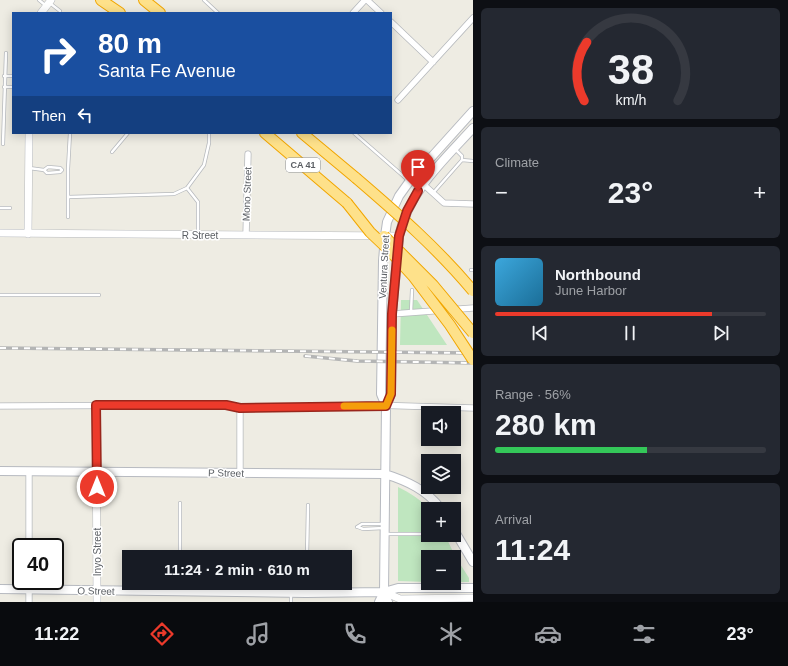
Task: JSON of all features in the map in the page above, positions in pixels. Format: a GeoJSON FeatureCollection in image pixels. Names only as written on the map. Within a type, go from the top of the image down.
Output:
{"type":"FeatureCollection","features":[{"type":"Feature","properties":{"kind":"highway"},"geometry":{"type":"LineString","coordinates":[[101,0],[119,12]]}},
{"type":"Feature","properties":{"kind":"highway"},"geometry":{"type":"LineString","coordinates":[[106,0],[120,12]]}},
{"type":"Feature","properties":{"kind":"highway"},"geometry":{"type":"LineString","coordinates":[[144,0],[159,12]]}},
{"type":"Feature","properties":{"kind":"highway","name":"CA 41"},"geometry":{"type":"LineString","coordinates":[[266,134],[391,242],[447,300],[473,333]]}},
{"type":"Feature","properties":{"kind":"highway","name":"CA 41"},"geometry":{"type":"LineString","coordinates":[[303,134],[418,232],[448,262],[473,291]]}},
{"type":"Feature","properties":{"kind":"highway"},"geometry":{"type":"LineString","coordinates":[[344,200],[370,232],[413,276],[450,325],[473,360]]}},
{"type":"Feature","properties":{"kind":"main road","name":"Ventura Street"},"geometry":{"type":"LineString","coordinates":[[386,406],[381,394],[382,269],[387,222],[393,207],[409,182],[473,111]]}},
{"type":"Feature","properties":{"kind":"main road","name":"Ventura Street"},"geometry":{"type":"LineString","coordinates":[[388,602],[384,592],[386,406],[391,394],[392,314],[399,236],[407,211],[423,184],[473,128]]}},
{"type":"Feature","properties":{"kind":"main road","name":"P Street"},"geometry":{"type":"LineString","coordinates":[[0,471],[385,474],[408,482],[421,490],[435,502]]}},
{"type":"Feature","properties":{"kind":"main road"},"geometry":{"type":"LineString","coordinates":[[461,542],[473,562]]}},
{"type":"Feature","properties":{"kind":"main road","name":"O Street"},"geometry":{"type":"LineString","coordinates":[[0,589],[12,587]]}},
{"type":"Feature","properties":{"kind":"main road","name":"O Street"},"geometry":{"type":"LineString","coordinates":[[64,588],[97,590],[291,593],[384,592],[398,588],[473,588]]}},
{"type":"Feature","properties":{"kind":"main road","name":"Ventura Street"},"geometry":{"type":"LineString","coordinates":[[379,602],[384,592]]}},
{"type":"Feature","properties":{"kind":"street"},"geometry":{"type":"LineString","coordinates":[[355,12],[366,0],[380,12]]}},
{"type":"Feature","properties":{"kind":"street"},"geometry":{"type":"LineString","coordinates":[[42,12],[48,3]]}},
{"type":"Feature","properties":{"kind":"street"},"geometry":{"type":"LineString","coordinates":[[398,100],[473,18]]}},
{"type":"Feature","properties":{"kind":"street"},"geometry":{"type":"LineString","coordinates":[[392,23],[433,62]]}},
{"type":"Feature","properties":{"kind":"street"},"geometry":{"type":"LineString","coordinates":[[28,234],[29,134]]}},
{"type":"Feature","properties":{"kind":"street","name":"Mono Street"},"geometry":{"type":"LineString","coordinates":[[246,235],[248,154]]}},
{"type":"Feature","properties":{"kind":"street"},"geometry":{"type":"LineString","coordinates":[[423,184],[444,203],[473,204]]}},
{"type":"Feature","properties":{"kind":"street","name":"R Street"},"geometry":{"type":"LineString","coordinates":[[0,234],[399,236]]}},
{"type":"Feature","properties":{"kind":"street"},"geometry":{"type":"LineString","coordinates":[[392,314],[473,308]]}},
{"type":"Feature","properties":{"kind":"street","name":"Inyo Street"},"geometry":{"type":"LineString","coordinates":[[96,405],[97,602]]}},
{"type":"Feature","properties":{"kind":"street"},"geometry":{"type":"LineString","coordinates":[[0,406],[226,405],[240,408],[386,406],[473,408]]}},
{"type":"Feature","properties":{"kind":"street"},"geometry":{"type":"LineString","coordinates":[[240,408],[240,473]]}},
{"type":"Feature","properties":{"kind":"street"},"geometry":{"type":"LineString","coordinates":[[29,538],[30,471]]}},
{"type":"Feature","properties":{"kind":"street"},"geometry":{"type":"LineString","coordinates":[[29,590],[29,602]]}},
{"type":"Feature","properties":{"kind":"street","name":"O Street"},"geometry":{"type":"LineString","coordinates":[[384,592],[400,599],[473,598]]}},
{"type":"Feature","properties":{"kind":"lane"},"geometry":{"type":"LineString","coordinates":[[38,0],[48,3],[60,12]]}},
{"type":"Feature","properties":{"kind":"lane"},"geometry":{"type":"LineString","coordinates":[[204,0],[217,12]]}},
{"type":"Feature","properties":{"kind":"lane"},"geometry":{"type":"LineString","coordinates":[[3,144],[4,76],[6,53]]}},
{"type":"Feature","properties":{"kind":"lane"},"geometry":{"type":"LineString","coordinates":[[4,76],[12,76]]}},
{"type":"Feature","properties":{"kind":"lane"},"geometry":{"type":"LineString","coordinates":[[4,87],[12,87]]}},
{"type":"Feature","properties":{"kind":"lane"},"geometry":{"type":"LineString","coordinates":[[68,217],[70,134]]}},
{"type":"Feature","properties":{"kind":"lane"},"geometry":{"type":"LineString","coordinates":[[112,152],[127,134]]}},
{"type":"Feature","properties":{"kind":"lane"},"geometry":{"type":"LineString","coordinates":[[68,197],[174,194],[187,188],[204,165],[209,143],[209,134]]}},
{"type":"Feature","properties":{"kind":"lane"},"geometry":{"type":"LineString","coordinates":[[355,134],[409,182]]}},
{"type":"Feature","properties":{"kind":"lane"},"geometry":{"type":"LineString","coordinates":[[454,149],[462,156],[462,160]]}},
{"type":"Feature","properties":{"kind":"lane"},"geometry":{"type":"LineString","coordinates":[[462,160],[473,161]]}},
{"type":"Feature","properties":{"kind":"lane"},"geometry":{"type":"LineString","coordinates":[[433,193],[462,160]]}},
{"type":"Feature","properties":{"kind":"lane"},"geometry":{"type":"LineString","coordinates":[[29,167],[44,170],[47,173],[68,170]]}},
{"type":"Feature","properties":{"kind":"lane"},"geometry":{"type":"LineString","coordinates":[[44,170],[48,167],[60,168],[62,170]]}},
{"type":"Feature","properties":{"kind":"lane"},"geometry":{"type":"LineString","coordinates":[[187,188],[198,202],[198,235]]}},
{"type":"Feature","properties":{"kind":"lane"},"geometry":{"type":"LineString","coordinates":[[0,208],[10,208]]}},
{"type":"Feature","properties":{"kind":"lane"},"geometry":{"type":"LineString","coordinates":[[411,313],[412,290]]}},
{"type":"Feature","properties":{"kind":"lane"},"geometry":{"type":"LineString","coordinates":[[0,295],[99,295]]}},
{"type":"Feature","properties":{"kind":"lane"},"geometry":{"type":"LineString","coordinates":[[180,503],[180,550]]}},
{"type":"Feature","properties":{"kind":"lane"},"geometry":{"type":"LineString","coordinates":[[307,550],[308,505]]}},
{"type":"Feature","properties":{"kind":"lane"},"geometry":{"type":"LineString","coordinates":[[385,529],[363,529],[357,527],[362,524],[385,529],[421,533]]}},
{"type":"Feature","properties":{"kind":"lane"},"geometry":{"type":"LineString","coordinates":[[291,593],[291,602]]}},
{"type":"Feature","properties":{"kind":"green space"},"geometry":{"type":"Polygon","coordinates":[[[401,300],[417,300],[447,345],[400,345],[401,300]]]}},
{"type":"Feature","properties":{"kind":"green space"},"geometry":{"type":"Polygon","coordinates":[[[398,487],[415,496],[422,502],[421,542],[448,542],[452,550],[421,550],[421,582],[398,581],[398,487]]]}},
{"type":"Feature","properties":{"kind":"green space"},"geometry":{"type":"Polygon","coordinates":[[[461,565],[469,578],[469,582],[461,582],[461,565]]]}},
{"type":"Feature","properties":{"kind":"railway"},"geometry":{"type":"LineString","coordinates":[[0,348],[473,353]]}},
{"type":"Feature","properties":{"kind":"railway"},"geometry":{"type":"LineString","coordinates":[[305,356],[357,361],[473,363]]}},
{"type":"Feature","properties":{"kind":"slow traffic"},"geometry":{"type":"LineString","coordinates":[[344,406],[386,406],[391,394],[392,330]]}},
{"type":"Feature","properties":{"kind":"route"},"geometry":{"type":"LineString","coordinates":[[97,487],[96,405],[226,405],[240,408],[386,406],[391,394],[392,314],[399,236],[407,211],[418,191]]}}]}
